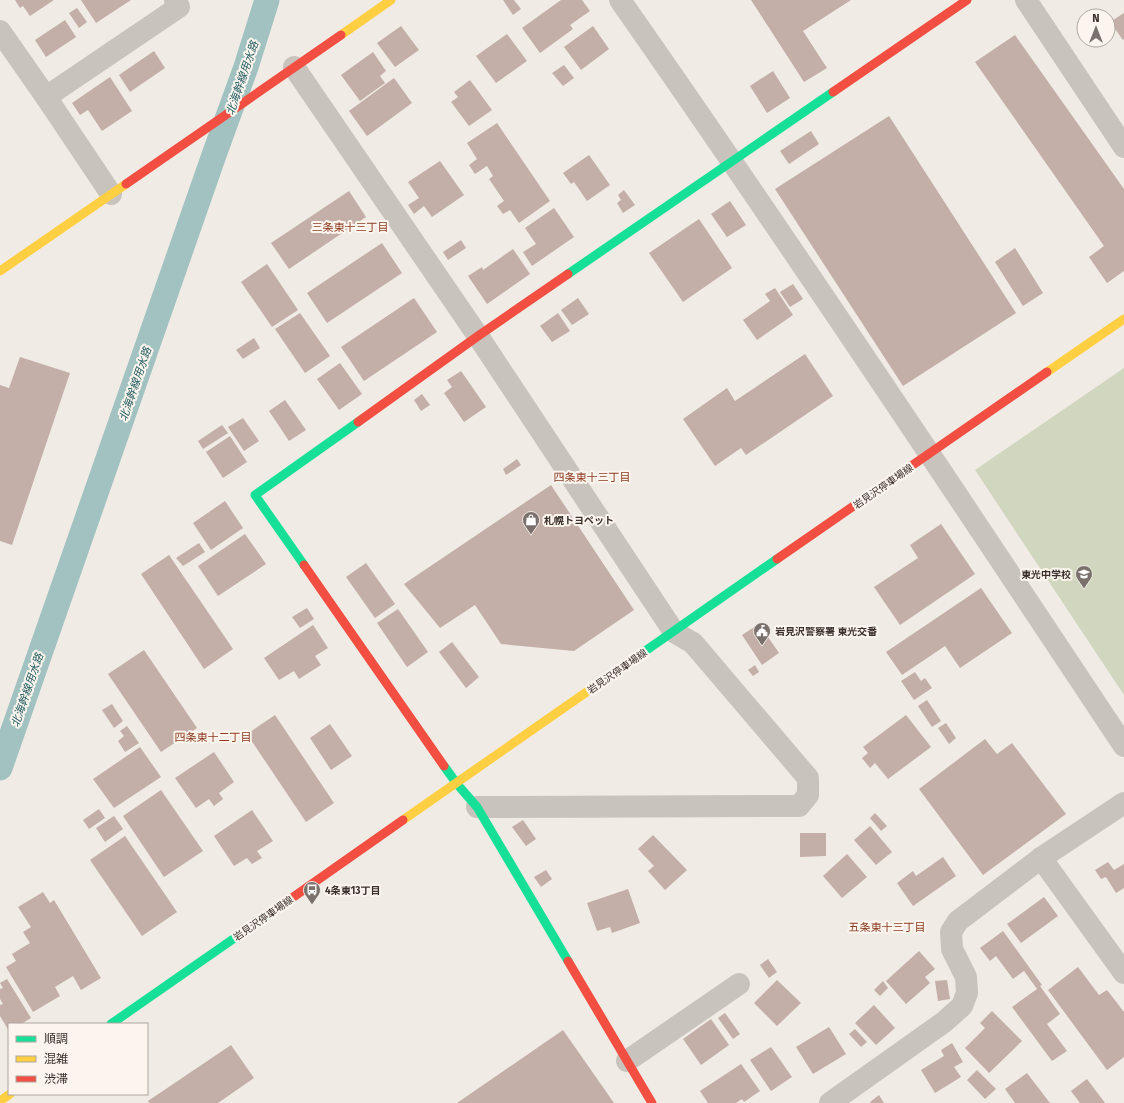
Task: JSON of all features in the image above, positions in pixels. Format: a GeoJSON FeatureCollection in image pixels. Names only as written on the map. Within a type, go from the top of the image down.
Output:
{"type":"FeatureCollection","features":[{"type":"Feature","properties":{"kind":"street"},"geometry":{"type":"LineString","coordinates":[[46,97],[179,7],[175,0]]}},
{"type":"Feature","properties":{"kind":"street"},"geometry":{"type":"LineString","coordinates":[[0,271],[391,0]]}},
{"type":"Feature","properties":{"kind":"street"},"geometry":{"type":"LineString","coordinates":[[620,0],[733,161],[1124,746]]}},
{"type":"Feature","properties":{"kind":"street"},"geometry":{"type":"LineString","coordinates":[[652,1103],[477,807],[457,784],[255,495],[478,336],[967,0]]}},
{"type":"Feature","properties":{"kind":"street"},"geometry":{"type":"LineString","coordinates":[[1026,0],[1124,147]]}},
{"type":"Feature","properties":{"kind":"street"},"geometry":{"type":"LineString","coordinates":[[0,31],[111,194]]}},
{"type":"Feature","properties":{"kind":"street"},"geometry":{"type":"LineString","coordinates":[[294,67],[478,336],[674,632],[693,643],[808,778],[808,795],[799,806],[477,807]]}},
{"type":"Feature","properties":{"kind":"street","name":"岩見沢停車場線"},"geometry":{"type":"LineString","coordinates":[[112,1023],[457,784],[929,453],[1124,319]]}},
{"type":"Feature","properties":{"kind":"street"},"geometry":{"type":"LineString","coordinates":[[830,1103],[944,1022],[962,1006],[967,994],[966,977],[952,950],[951,932],[958,921],[1041,858],[1124,803]]}},
{"type":"Feature","properties":{"kind":"street"},"geometry":{"type":"LineString","coordinates":[[1041,858],[1124,973]]}},
{"type":"Feature","properties":{"kind":"street"},"geometry":{"type":"LineString","coordinates":[[628,1061],[738,984]]}},
{"type":"Feature","properties":{"kind":"street"},"geometry":{"type":"LineString","coordinates":[[0,1101],[9,1095]]}},
{"type":"Feature","properties":{"kind":"green space","name":"東光中学校"},"geometry":{"type":"Polygon","coordinates":[[[1124,368],[1124,695],[975,470],[1124,368]]]}},
{"type":"Feature","properties":{"kind":"building"},"geometry":{"type":"Polygon","coordinates":[[[15,0],[54,0],[30,16],[23,6],[20,8],[15,0]]]}},
{"type":"Feature","properties":{"kind":"building"},"geometry":{"type":"Polygon","coordinates":[[[81,0],[131,0],[96,23],[81,0]]]}},
{"type":"Feature","properties":{"kind":"building"},"geometry":{"type":"Polygon","coordinates":[[[503,0],[514,0],[521,9],[513,15],[503,0]]]}},
{"type":"Feature","properties":{"kind":"building"},"geometry":{"type":"Polygon","coordinates":[[[561,0],[582,0],[590,11],[570,25],[573,29],[540,53],[522,28],[561,0]]]}},
{"type":"Feature","properties":{"kind":"building"},"geometry":{"type":"Polygon","coordinates":[[[751,0],[851,0],[803,31],[827,68],[804,82],[751,0]]]}},
{"type":"Feature","properties":{"kind":"building"},"geometry":{"type":"Polygon","coordinates":[[[77,8],[87,22],[79,28],[69,13],[77,8]]]}},
{"type":"Feature","properties":{"kind":"building"},"geometry":{"type":"Polygon","coordinates":[[[1124,13],[1123,40],[1116,30],[1116,18],[1124,13]]]}},
{"type":"Feature","properties":{"kind":"building"},"geometry":{"type":"Polygon","coordinates":[[[65,20],[76,37],[46,57],[35,40],[65,20]]]}},
{"type":"Feature","properties":{"kind":"building"},"geometry":{"type":"Polygon","coordinates":[[[401,26],[419,50],[395,67],[377,43],[401,26]]]}},
{"type":"Feature","properties":{"kind":"building"},"geometry":{"type":"Polygon","coordinates":[[[593,26],[609,49],[581,70],[564,47],[593,26]]]}},
{"type":"Feature","properties":{"kind":"building"},"geometry":{"type":"Polygon","coordinates":[[[507,34],[527,61],[496,83],[476,56],[507,34]]]}},
{"type":"Feature","properties":{"kind":"building"},"geometry":{"type":"Polygon","coordinates":[[[1015,35],[1124,189],[1124,271],[1107,283],[1089,257],[1104,246],[975,62],[1015,35]]]}},
{"type":"Feature","properties":{"kind":"building"},"geometry":{"type":"Polygon","coordinates":[[[154,51],[165,68],[130,92],[119,75],[154,51]]]}},
{"type":"Feature","properties":{"kind":"building"},"geometry":{"type":"Polygon","coordinates":[[[373,52],[386,71],[380,76],[385,83],[360,101],[341,75],[373,52]]]}},
{"type":"Feature","properties":{"kind":"building"},"geometry":{"type":"Polygon","coordinates":[[[564,65],[574,78],[563,86],[552,73],[564,65]]]}},
{"type":"Feature","properties":{"kind":"building"},"geometry":{"type":"Polygon","coordinates":[[[773,71],[790,98],[767,113],[750,86],[773,71]]]}},
{"type":"Feature","properties":{"kind":"building"},"geometry":{"type":"Polygon","coordinates":[[[110,77],[132,111],[102,131],[88,110],[80,115],[72,103],[110,77]]]}},
{"type":"Feature","properties":{"kind":"building"},"geometry":{"type":"Polygon","coordinates":[[[394,78],[412,103],[367,136],[349,111],[394,78]]]}},
{"type":"Feature","properties":{"kind":"building"},"geometry":{"type":"Polygon","coordinates":[[[470,80],[492,110],[469,126],[451,102],[458,97],[454,92],[470,80]]]}},
{"type":"Feature","properties":{"kind":"building"},"geometry":{"type":"Polygon","coordinates":[[[889,116],[1016,313],[903,386],[775,189],[889,116]]]}},
{"type":"Feature","properties":{"kind":"building"},"geometry":{"type":"Polygon","coordinates":[[[497,123],[550,201],[519,223],[510,210],[503,214],[497,206],[504,201],[489,179],[493,176],[487,166],[475,174],[469,165],[477,159],[467,143],[497,123]]]}},
{"type":"Feature","properties":{"kind":"building"},"geometry":{"type":"Polygon","coordinates":[[[811,131],[819,144],[789,164],[780,151],[811,131]]]}},
{"type":"Feature","properties":{"kind":"building"},"geometry":{"type":"Polygon","coordinates":[[[589,155],[610,185],[587,201],[574,182],[571,184],[563,173],[589,155]]]}},
{"type":"Feature","properties":{"kind":"building"},"geometry":{"type":"Polygon","coordinates":[[[440,161],[464,195],[432,217],[424,206],[414,214],[408,205],[419,198],[408,182],[440,161]]]}},
{"type":"Feature","properties":{"kind":"building"},"geometry":{"type":"Polygon","coordinates":[[[624,190],[635,205],[623,213],[617,203],[621,200],[618,195],[624,190]]]}},
{"type":"Feature","properties":{"kind":"building"},"geometry":{"type":"Polygon","coordinates":[[[349,191],[366,217],[289,269],[271,243],[349,191]]]}},
{"type":"Feature","properties":{"kind":"building"},"geometry":{"type":"Polygon","coordinates":[[[730,201],[746,225],[727,237],[711,214],[730,201]]]}},
{"type":"Feature","properties":{"kind":"building"},"geometry":{"type":"Polygon","coordinates":[[[554,208],[574,237],[532,266],[523,252],[536,244],[525,228],[554,208]]]}},
{"type":"Feature","properties":{"kind":"building"},"geometry":{"type":"Polygon","coordinates":[[[699,219],[732,268],[683,302],[649,253],[699,219]]]}},
{"type":"Feature","properties":{"kind":"building"},"geometry":{"type":"Polygon","coordinates":[[[461,240],[466,248],[448,260],[443,252],[461,240]]]}},
{"type":"Feature","properties":{"kind":"building"},"geometry":{"type":"Polygon","coordinates":[[[382,243],[402,273],[327,323],[307,293],[382,243]]]}},
{"type":"Feature","properties":{"kind":"building"},"geometry":{"type":"Polygon","coordinates":[[[1015,248],[1043,293],[1023,306],[995,262],[1015,248]]]}},
{"type":"Feature","properties":{"kind":"building"},"geometry":{"type":"Polygon","coordinates":[[[513,249],[530,274],[487,304],[468,276],[482,267],[483,270],[513,249]]]}},
{"type":"Feature","properties":{"kind":"building"},"geometry":{"type":"Polygon","coordinates":[[[267,264],[298,310],[272,327],[241,282],[267,264]]]}},
{"type":"Feature","properties":{"kind":"building"},"geometry":{"type":"Polygon","coordinates":[[[793,284],[803,299],[790,307],[780,292],[793,284]]]}},
{"type":"Feature","properties":{"kind":"building"},"geometry":{"type":"Polygon","coordinates":[[[775,288],[793,315],[757,340],[743,320],[770,301],[765,294],[775,288]]]}},
{"type":"Feature","properties":{"kind":"building"},"geometry":{"type":"Polygon","coordinates":[[[414,298],[437,332],[364,381],[341,347],[414,298]]]}},
{"type":"Feature","properties":{"kind":"building"},"geometry":{"type":"Polygon","coordinates":[[[578,298],[589,314],[572,325],[561,310],[578,298]]]}},
{"type":"Feature","properties":{"kind":"building"},"geometry":{"type":"Polygon","coordinates":[[[300,313],[330,356],[305,373],[275,329],[300,313]]]}},
{"type":"Feature","properties":{"kind":"building"},"geometry":{"type":"Polygon","coordinates":[[[558,313],[570,331],[552,342],[540,326],[558,313]]]}},
{"type":"Feature","properties":{"kind":"building"},"geometry":{"type":"Polygon","coordinates":[[[254,338],[260,348],[243,359],[236,350],[254,338]]]}},
{"type":"Feature","properties":{"kind":"building"},"geometry":{"type":"Polygon","coordinates":[[[805,354],[833,396],[746,455],[741,448],[715,466],[683,419],[727,388],[735,401],[805,354]]]}},
{"type":"Feature","properties":{"kind":"building"},"geometry":{"type":"Polygon","coordinates":[[[20,357],[70,373],[12,545],[0,541],[0,385],[9,388],[20,357]]]}},
{"type":"Feature","properties":{"kind":"building"},"geometry":{"type":"Polygon","coordinates":[[[340,363],[362,394],[339,410],[317,379],[340,363]]]}},
{"type":"Feature","properties":{"kind":"building"},"geometry":{"type":"Polygon","coordinates":[[[461,371],[486,407],[464,422],[444,393],[452,387],[447,380],[461,371]]]}},
{"type":"Feature","properties":{"kind":"building"},"geometry":{"type":"Polygon","coordinates":[[[422,394],[430,405],[421,411],[414,400],[422,394]]]}},
{"type":"Feature","properties":{"kind":"building"},"geometry":{"type":"Polygon","coordinates":[[[285,400],[306,430],[289,441],[269,411],[285,400]]]}},
{"type":"Feature","properties":{"kind":"building"},"geometry":{"type":"Polygon","coordinates":[[[243,418],[259,441],[244,451],[228,427],[243,418]]]}},
{"type":"Feature","properties":{"kind":"building"},"geometry":{"type":"Polygon","coordinates":[[[222,425],[228,433],[203,449],[198,441],[222,425]]]}},
{"type":"Feature","properties":{"kind":"building"},"geometry":{"type":"Polygon","coordinates":[[[230,436],[247,462],[223,478],[206,452],[230,436]]]}},
{"type":"Feature","properties":{"kind":"building"},"geometry":{"type":"Polygon","coordinates":[[[517,459],[521,465],[506,475],[503,469],[517,459]]]}},
{"type":"Feature","properties":{"kind":"building","name":"札幌トヨペット"},"geometry":{"type":"Polygon","coordinates":[[[551,485],[634,610],[574,651],[501,644],[475,605],[440,628],[404,584],[551,485]]]}},
{"type":"Feature","properties":{"kind":"building"},"geometry":{"type":"Polygon","coordinates":[[[225,501],[243,528],[211,550],[193,523],[225,501]]]}},
{"type":"Feature","properties":{"kind":"building"},"geometry":{"type":"Polygon","coordinates":[[[941,524],[975,574],[900,625],[874,587],[918,558],[910,545],[941,524]]]}},
{"type":"Feature","properties":{"kind":"building"},"geometry":{"type":"Polygon","coordinates":[[[245,534],[266,564],[218,596],[198,566],[245,534]]]}},
{"type":"Feature","properties":{"kind":"building"},"geometry":{"type":"Polygon","coordinates":[[[199,543],[205,552],[183,566],[176,558],[199,543]]]}},
{"type":"Feature","properties":{"kind":"building"},"geometry":{"type":"Polygon","coordinates":[[[169,555],[233,649],[204,669],[141,574],[169,555]]]}},
{"type":"Feature","properties":{"kind":"building"},"geometry":{"type":"Polygon","coordinates":[[[366,563],[395,604],[375,618],[346,577],[366,563]]]}},
{"type":"Feature","properties":{"kind":"building"},"geometry":{"type":"Polygon","coordinates":[[[981,588],[1012,633],[960,668],[945,646],[902,675],[886,652],[981,588]]]}},
{"type":"Feature","properties":{"kind":"building"},"geometry":{"type":"Polygon","coordinates":[[[307,608],[314,619],[300,628],[292,617],[307,608]]]}},
{"type":"Feature","properties":{"kind":"building"},"geometry":{"type":"Polygon","coordinates":[[[398,609],[428,652],[407,667],[377,623],[398,609]]]}},
{"type":"Feature","properties":{"kind":"building"},"geometry":{"type":"Polygon","coordinates":[[[759,624],[779,653],[762,665],[742,635],[759,624]]]}},
{"type":"Feature","properties":{"kind":"building"},"geometry":{"type":"Polygon","coordinates":[[[313,625],[328,648],[315,656],[321,665],[299,679],[294,671],[279,680],[264,658],[313,625]]]}},
{"type":"Feature","properties":{"kind":"building"},"geometry":{"type":"Polygon","coordinates":[[[452,642],[479,677],[466,688],[439,652],[452,642]]]}},
{"type":"Feature","properties":{"kind":"building"},"geometry":{"type":"Polygon","coordinates":[[[144,650],[197,728],[161,752],[108,674],[144,650]]]}},
{"type":"Feature","properties":{"kind":"building"},"geometry":{"type":"Polygon","coordinates":[[[755,665],[759,672],[753,676],[748,670],[755,665]]]}},
{"type":"Feature","properties":{"kind":"building"},"geometry":{"type":"Polygon","coordinates":[[[915,672],[921,681],[925,678],[932,688],[914,700],[901,681],[915,672]]]}},
{"type":"Feature","properties":{"kind":"building"},"geometry":{"type":"Polygon","coordinates":[[[927,700],[941,721],[932,727],[918,706],[927,700]]]}},
{"type":"Feature","properties":{"kind":"building"},"geometry":{"type":"Polygon","coordinates":[[[112,704],[123,721],[114,728],[102,710],[112,704]]]}},
{"type":"Feature","properties":{"kind":"building"},"geometry":{"type":"Polygon","coordinates":[[[275,715],[334,803],[306,822],[247,734],[275,715]]]}},
{"type":"Feature","properties":{"kind":"building"},"geometry":{"type":"Polygon","coordinates":[[[906,715],[931,747],[888,779],[875,763],[870,768],[862,758],[868,753],[863,747],[906,715]]]}},
{"type":"Feature","properties":{"kind":"building"},"geometry":{"type":"Polygon","coordinates":[[[946,723],[956,738],[949,744],[938,728],[946,723]]]}},
{"type":"Feature","properties":{"kind":"building"},"geometry":{"type":"Polygon","coordinates":[[[330,724],[352,756],[331,770],[310,738],[330,724]]]}},
{"type":"Feature","properties":{"kind":"building"},"geometry":{"type":"Polygon","coordinates":[[[127,726],[139,743],[125,752],[118,741],[124,736],[120,731],[127,726]]]}},
{"type":"Feature","properties":{"kind":"building"},"geometry":{"type":"Polygon","coordinates":[[[985,739],[997,754],[1012,743],[1066,814],[983,875],[919,789],[985,739]]]}},
{"type":"Feature","properties":{"kind":"building"},"geometry":{"type":"Polygon","coordinates":[[[140,747],[161,777],[114,808],[93,779],[140,747]]]}},
{"type":"Feature","properties":{"kind":"building"},"geometry":{"type":"Polygon","coordinates":[[[214,752],[234,782],[219,793],[223,799],[214,806],[209,799],[196,808],[175,778],[214,752]]]}},
{"type":"Feature","properties":{"kind":"building"},"geometry":{"type":"Polygon","coordinates":[[[161,790],[203,851],[164,877],[123,816],[161,790]]]}},
{"type":"Feature","properties":{"kind":"building"},"geometry":{"type":"Polygon","coordinates":[[[99,809],[105,818],[89,829],[83,820],[99,809]]]}},
{"type":"Feature","properties":{"kind":"building"},"geometry":{"type":"Polygon","coordinates":[[[252,810],[273,841],[257,851],[262,858],[252,864],[247,858],[234,866],[214,836],[252,810]]]}},
{"type":"Feature","properties":{"kind":"building"},"geometry":{"type":"Polygon","coordinates":[[[875,813],[887,826],[881,831],[870,818],[875,813]]]}},
{"type":"Feature","properties":{"kind":"building"},"geometry":{"type":"Polygon","coordinates":[[[114,816],[123,829],[105,842],[96,828],[114,816]]]}},
{"type":"Feature","properties":{"kind":"building"},"geometry":{"type":"Polygon","coordinates":[[[523,820],[536,839],[526,846],[512,827],[523,820]]]}},
{"type":"Feature","properties":{"kind":"building"},"geometry":{"type":"Polygon","coordinates":[[[870,826],[892,852],[876,865],[854,840],[870,826]]]}},
{"type":"Feature","properties":{"kind":"building"},"geometry":{"type":"Polygon","coordinates":[[[800,833],[826,833],[826,856],[800,857],[800,833]]]}},
{"type":"Feature","properties":{"kind":"building"},"geometry":{"type":"Polygon","coordinates":[[[653,835],[687,870],[665,890],[648,871],[654,866],[638,849],[653,835]]]}},
{"type":"Feature","properties":{"kind":"building"},"geometry":{"type":"Polygon","coordinates":[[[125,836],[177,912],[142,936],[90,860],[125,836]]]}},
{"type":"Feature","properties":{"kind":"building"},"geometry":{"type":"Polygon","coordinates":[[[847,854],[867,877],[842,898],[823,876],[847,854]]]}},
{"type":"Feature","properties":{"kind":"building"},"geometry":{"type":"Polygon","coordinates":[[[943,857],[956,876],[913,906],[897,883],[913,871],[916,876],[943,857]]]}},
{"type":"Feature","properties":{"kind":"building"},"geometry":{"type":"Polygon","coordinates":[[[1108,862],[1114,870],[1124,864],[1124,888],[1116,893],[1106,877],[1101,879],[1095,870],[1108,862]]]}},
{"type":"Feature","properties":{"kind":"building"},"geometry":{"type":"Polygon","coordinates":[[[546,870],[552,879],[541,887],[534,877],[546,870]]]}},
{"type":"Feature","properties":{"kind":"building"},"geometry":{"type":"Polygon","coordinates":[[[628,889],[640,923],[612,933],[610,927],[597,931],[587,903],[628,889]]]}},
{"type":"Feature","properties":{"kind":"building"},"geometry":{"type":"Polygon","coordinates":[[[43,892],[50,903],[54,900],[101,978],[81,990],[73,976],[55,987],[60,996],[33,1012],[6,967],[16,961],[12,954],[30,943],[23,932],[31,927],[18,907],[43,892]]]}},
{"type":"Feature","properties":{"kind":"building"},"geometry":{"type":"Polygon","coordinates":[[[1044,897],[1058,916],[1021,943],[1007,924],[1044,897]]]}},
{"type":"Feature","properties":{"kind":"building"},"geometry":{"type":"Polygon","coordinates":[[[1003,931],[1042,985],[1040,986],[1060,1014],[1047,1024],[1067,1051],[1052,1061],[1012,1007],[1037,989],[1024,971],[1013,979],[996,956],[990,961],[980,948],[1003,931]]]}},
{"type":"Feature","properties":{"kind":"building"},"geometry":{"type":"Polygon","coordinates":[[[919,951],[935,969],[925,977],[930,983],[906,1004],[886,981],[919,951]]]}},
{"type":"Feature","properties":{"kind":"building"},"geometry":{"type":"Polygon","coordinates":[[[768,959],[777,972],[769,978],[760,965],[768,959]]]}},
{"type":"Feature","properties":{"kind":"building"},"geometry":{"type":"Polygon","coordinates":[[[1078,967],[1099,995],[1107,990],[1124,1012],[1124,1057],[1107,1070],[1048,990],[1078,967]]]}},
{"type":"Feature","properties":{"kind":"building"},"geometry":{"type":"Polygon","coordinates":[[[7,979],[31,1018],[23,1023],[8,1023],[8,1029],[0,1016],[0,1005],[3,1004],[0,999],[0,989],[3,988],[0,983],[7,979]]]}},
{"type":"Feature","properties":{"kind":"building"},"geometry":{"type":"Polygon","coordinates":[[[777,980],[801,1003],[777,1026],[754,1003],[777,980]]]}},
{"type":"Feature","properties":{"kind":"building"},"geometry":{"type":"Polygon","coordinates":[[[947,980],[950,999],[938,1001],[935,981],[947,980]]]}},
{"type":"Feature","properties":{"kind":"building"},"geometry":{"type":"Polygon","coordinates":[[[883,981],[888,988],[880,996],[874,990],[883,981]]]}},
{"type":"Feature","properties":{"kind":"building"},"geometry":{"type":"Polygon","coordinates":[[[874,1005],[895,1028],[876,1045],[855,1023],[874,1005]]]}},
{"type":"Feature","properties":{"kind":"building"},"geometry":{"type":"Polygon","coordinates":[[[992,1011],[1022,1041],[989,1073],[965,1048],[985,1028],[980,1023],[992,1011]]]}},
{"type":"Feature","properties":{"kind":"building"},"geometry":{"type":"Polygon","coordinates":[[[725,1013],[740,1034],[733,1039],[718,1018],[725,1013]]]}},
{"type":"Feature","properties":{"kind":"building"},"geometry":{"type":"Polygon","coordinates":[[[711,1019],[729,1045],[701,1065],[683,1039],[711,1019]]]}},
{"type":"Feature","properties":{"kind":"building"},"geometry":{"type":"Polygon","coordinates":[[[829,1027],[846,1054],[813,1074],[796,1047],[829,1027]]]}},
{"type":"Feature","properties":{"kind":"building"},"geometry":{"type":"Polygon","coordinates":[[[855,1029],[867,1042],[861,1047],[849,1034],[855,1029]]]}},
{"type":"Feature","properties":{"kind":"building"},"geometry":{"type":"Polygon","coordinates":[[[563,1030],[614,1103],[457,1103],[563,1030]]]}},
{"type":"Feature","properties":{"kind":"building"},"geometry":{"type":"Polygon","coordinates":[[[952,1043],[963,1062],[954,1067],[961,1077],[935,1093],[921,1070],[944,1056],[941,1050],[952,1043]]]}},
{"type":"Feature","properties":{"kind":"building"},"geometry":{"type":"Polygon","coordinates":[[[231,1045],[254,1078],[218,1103],[149,1103],[148,1101],[231,1045]]]}},
{"type":"Feature","properties":{"kind":"building"},"geometry":{"type":"Polygon","coordinates":[[[771,1047],[792,1077],[771,1091],[750,1060],[771,1047]]]}},
{"type":"Feature","properties":{"kind":"building"},"geometry":{"type":"Polygon","coordinates":[[[741,1064],[760,1091],[744,1102],[742,1099],[736,1103],[708,1103],[700,1091],[741,1064]]]}},
{"type":"Feature","properties":{"kind":"building"},"geometry":{"type":"Polygon","coordinates":[[[977,1070],[996,1089],[985,1099],[967,1080],[977,1070]]]}},
{"type":"Feature","properties":{"kind":"building"},"geometry":{"type":"Polygon","coordinates":[[[1027,1073],[1050,1103],[1015,1103],[1005,1089],[1027,1073]]]}},
{"type":"Feature","properties":{"kind":"building"},"geometry":{"type":"Polygon","coordinates":[[[1087,1079],[1105,1103],[1080,1103],[1071,1091],[1087,1079]]]}},
{"type":"Feature","properties":{"kind":"building"},"geometry":{"type":"Polygon","coordinates":[[[879,1095],[884,1103],[870,1102],[879,1095]]]}},
{"type":"Feature","properties":{"kind":"waterway","name":"北海幹線用水路"},"geometry":{"type":"LineString","coordinates":[[0,768],[246,67],[267,0]]}},
{"type":"Feature","properties":{"kind":"traffic: fast"},"geometry":{"type":"LineString","coordinates":[[568,274],[833,92]]}},
{"type":"Feature","properties":{"kind":"traffic: fast"},"geometry":{"type":"LineString","coordinates":[[304,565],[255,495],[358,422]]}},
{"type":"Feature","properties":{"kind":"traffic: fast"},"geometry":{"type":"LineString","coordinates":[[598,684],[777,559]]}},
{"type":"Feature","properties":{"kind":"traffic: fast"},"geometry":{"type":"LineString","coordinates":[[444,766],[477,807],[568,961]]}},
{"type":"Feature","properties":{"kind":"traffic: fast"},"geometry":{"type":"LineString","coordinates":[[112,1023],[272,912]]}},
{"type":"Feature","properties":{"kind":"traffic: slow"},"geometry":{"type":"LineString","coordinates":[[341,35],[391,0]]}},
{"type":"Feature","properties":{"kind":"traffic: slow"},"geometry":{"type":"LineString","coordinates":[[0,271],[126,184]]}},
{"type":"Feature","properties":{"kind":"traffic: slow"},"geometry":{"type":"LineString","coordinates":[[1047,372],[1124,319]]}},
{"type":"Feature","properties":{"kind":"traffic: slow"},"geometry":{"type":"LineString","coordinates":[[403,820],[598,684]]}},
{"type":"Feature","properties":{"kind":"traffic: slow"},"geometry":{"type":"LineString","coordinates":[[0,1101],[9,1095]]}},
{"type":"Feature","properties":{"kind":"traffic: jam"},"geometry":{"type":"LineString","coordinates":[[833,92],[967,0]]}},
{"type":"Feature","properties":{"kind":"traffic: jam"},"geometry":{"type":"LineString","coordinates":[[126,184],[341,35]]}},
{"type":"Feature","properties":{"kind":"traffic: jam"},"geometry":{"type":"LineString","coordinates":[[358,422],[568,274]]}},
{"type":"Feature","properties":{"kind":"traffic: jam"},"geometry":{"type":"LineString","coordinates":[[777,559],[1047,372]]}},
{"type":"Feature","properties":{"kind":"traffic: jam"},"geometry":{"type":"LineString","coordinates":[[304,565],[444,766]]}},
{"type":"Feature","properties":{"kind":"traffic: jam"},"geometry":{"type":"LineString","coordinates":[[272,912],[403,820]]}},
{"type":"Feature","properties":{"kind":"traffic: jam"},"geometry":{"type":"LineString","coordinates":[[568,961],[652,1103]]}},
{"type":"Feature","properties":{"kind":"place","name":"札幌トヨペット"},"geometry":{"type":"Point","coordinates":[531,535]}},
{"type":"Feature","properties":{"kind":"place","name":"東光中学校"},"geometry":{"type":"Point","coordinates":[1084,589]}},
{"type":"Feature","properties":{"kind":"place","name":"岩見沢警察署 東光交番"},"geometry":{"type":"Point","coordinates":[762,646]}},
{"type":"Feature","properties":{"kind":"place","name":"4条東13丁目"},"geometry":{"type":"Point","coordinates":[312,905]}},
{"type":"Feature","properties":{"kind":"district","name":"三条東十三丁目"},"geometry":{"type":"Point","coordinates":[350,227]}},
{"type":"Feature","properties":{"kind":"district","name":"四条東十三丁目"},"geometry":{"type":"Point","coordinates":[592,477]}},
{"type":"Feature","properties":{"kind":"district","name":"四条東十二丁目"},"geometry":{"type":"Point","coordinates":[213,737]}},
{"type":"Feature","properties":{"kind":"district","name":"五条東十三丁目"},"geometry":{"type":"Point","coordinates":[887,927]}}]}
